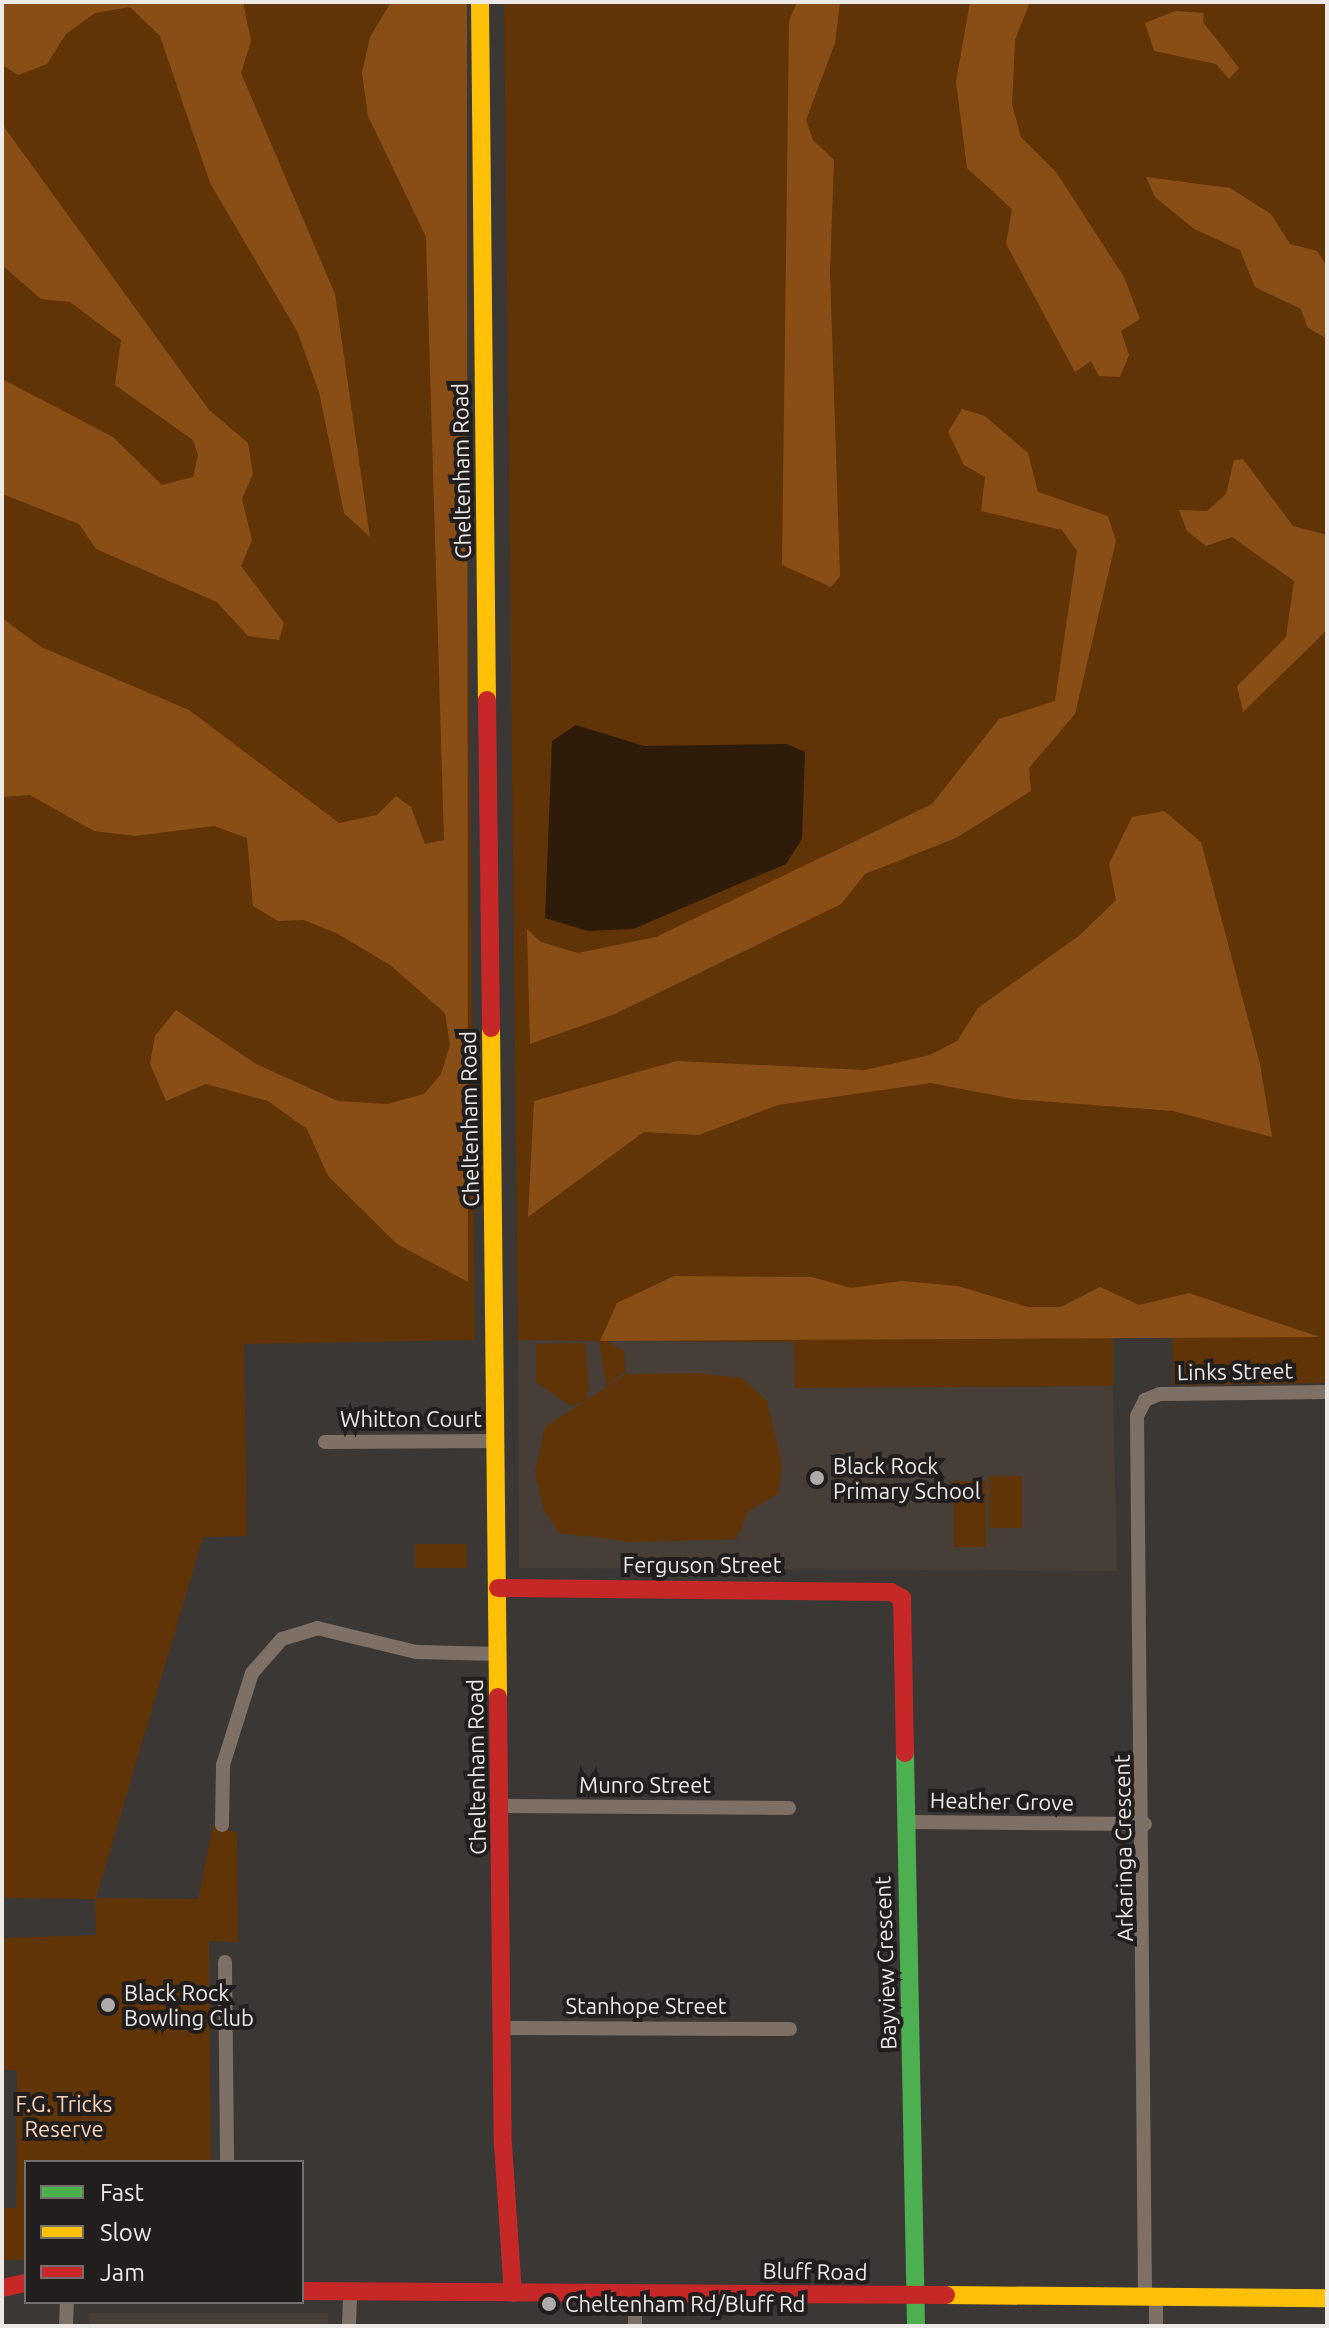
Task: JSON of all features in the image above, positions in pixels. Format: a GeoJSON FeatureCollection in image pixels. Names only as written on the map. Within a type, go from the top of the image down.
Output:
{"type":"FeatureCollection","features":[{"type":"Feature","properties":{"kind":"street","name":"Cheltenham Road"},"geometry":{"type":"LineString","coordinates":[[480,2],[505,2293]]}},
{"type":"Feature","properties":{"kind":"street","name":"Links Street"},"geometry":{"type":"LineString","coordinates":[[1145,1400],[1327,1392]]}},
{"type":"Feature","properties":{"kind":"street","name":"Arkaringa Crescent"},"geometry":{"type":"LineString","coordinates":[[1145,1400],[1137,1416],[1150,2297],[1156,2326]]}},
{"type":"Feature","properties":{"kind":"street","name":"Whitton Court"},"geometry":{"type":"LineString","coordinates":[[325,1442],[497,1441]]}},
{"type":"Feature","properties":{"kind":"street","name":"Ferguson Street"},"geometry":{"type":"LineString","coordinates":[[498,1588],[876,1591],[902,1598]]}},
{"type":"Feature","properties":{"kind":"street","name":"Bayview Crescent"},"geometry":{"type":"LineString","coordinates":[[902,1598],[916,2326]]}},
{"type":"Feature","properties":{"kind":"street"},"geometry":{"type":"LineString","coordinates":[[222,1825],[223,1765],[252,1673],[282,1639],[317,1628],[434,1655],[499,1654]]}},
{"type":"Feature","properties":{"kind":"street","name":"Munro Street"},"geometry":{"type":"LineString","coordinates":[[501,1806],[789,1808]]}},
{"type":"Feature","properties":{"kind":"street","name":"Heather Grove"},"geometry":{"type":"LineString","coordinates":[[907,1822],[1145,1824]]}},
{"type":"Feature","properties":{"kind":"street"},"geometry":{"type":"LineString","coordinates":[[225,1962],[227,2160]]}},
{"type":"Feature","properties":{"kind":"street","name":"Stanhope Street"},"geometry":{"type":"LineString","coordinates":[[503,2028],[790,2029]]}},
{"type":"Feature","properties":{"kind":"street"},"geometry":{"type":"LineString","coordinates":[[2,2290],[24,2284]]}},
{"type":"Feature","properties":{"kind":"street"},"geometry":{"type":"LineString","coordinates":[[2,2290],[24,2295]]}},
{"type":"Feature","properties":{"kind":"street","name":"Bluff Road"},"geometry":{"type":"LineString","coordinates":[[304,2291],[1327,2298]]}},
{"type":"Feature","properties":{"kind":"street"},"geometry":{"type":"LineString","coordinates":[[349,2326],[350,2291]]}},
{"type":"Feature","properties":{"kind":"street"},"geometry":{"type":"LineString","coordinates":[[635,2293],[635,2326]]}},
{"type":"Feature","properties":{"kind":"street"},"geometry":{"type":"LineString","coordinates":[[66,2326],[67,2304]]}},
{"type":"Feature","properties":{"kind":"shaded area"},"geometry":{"type":"Polygon","coordinates":[[[2,2],[243,2],[251,41],[241,73],[335,294],[370,537],[344,513],[319,392],[297,331],[210,183],[160,36],[130,7],[95,13],[66,34],[47,64],[18,75],[2,65],[2,2]]]}},
{"type":"Feature","properties":{"kind":"shaded area"},"geometry":{"type":"Polygon","coordinates":[[[391,2],[467,2],[468,1282],[397,1244],[328,1176],[307,1129],[268,1101],[206,1084],[166,1101],[150,1064],[155,1036],[176,1010],[256,1064],[338,1101],[387,1104],[424,1094],[441,1074],[450,1045],[445,1013],[390,965],[338,934],[304,920],[278,921],[253,906],[247,838],[214,826],[135,836],[94,831],[30,795],[2,797],[2,618],[41,647],[189,710],[339,823],[377,815],[396,796],[411,807],[425,844],[444,840],[426,237],[368,116],[362,73],[370,37],[391,2]]]}},
{"type":"Feature","properties":{"kind":"shaded area"},"geometry":{"type":"Polygon","coordinates":[[[797,2],[840,2],[835,43],[806,120],[813,140],[834,160],[830,272],[840,576],[831,587],[782,565],[789,21],[797,2]]]}},
{"type":"Feature","properties":{"kind":"shaded area"},"geometry":{"type":"Polygon","coordinates":[[[970,2],[1030,2],[1015,40],[1012,105],[1021,137],[1056,172],[1124,277],[1140,319],[1121,331],[1129,355],[1120,377],[1099,376],[1091,361],[1075,372],[1006,244],[1012,209],[967,168],[956,82],[970,2]]]}},
{"type":"Feature","properties":{"kind":"shaded area"},"geometry":{"type":"Polygon","coordinates":[[[1175,11],[1204,13],[1203,22],[1239,68],[1229,79],[1216,64],[1154,51],[1145,23],[1175,11]]]}},
{"type":"Feature","properties":{"kind":"shaded area"},"geometry":{"type":"Polygon","coordinates":[[[2,124],[209,410],[248,443],[253,474],[242,499],[252,540],[241,566],[284,623],[279,640],[248,636],[217,602],[96,549],[79,524],[2,494],[2,379],[113,437],[162,485],[193,477],[198,455],[193,440],[115,385],[121,340],[70,302],[41,299],[2,265],[2,124]]]}},
{"type":"Feature","properties":{"kind":"shaded area"},"geometry":{"type":"Polygon","coordinates":[[[1146,177],[1230,188],[1271,214],[1290,244],[1317,251],[1327,266],[1327,339],[1307,327],[1301,309],[1255,287],[1240,250],[1194,229],[1155,197],[1146,177]]]}},
{"type":"Feature","properties":{"kind":"shaded area"},"geometry":{"type":"Polygon","coordinates":[[[962,409],[985,416],[1028,453],[1038,492],[1108,516],[1116,541],[1075,714],[1029,768],[1031,791],[956,838],[865,874],[841,904],[615,1014],[530,1044],[527,929],[541,942],[578,953],[656,937],[932,804],[999,719],[1055,701],[1077,551],[1062,530],[981,511],[985,477],[964,465],[948,432],[962,409]]]}},
{"type":"Feature","properties":{"kind":"shaded area"},"geometry":{"type":"Polygon","coordinates":[[[1243,459],[1293,526],[1327,535],[1327,630],[1243,712],[1237,686],[1286,637],[1294,581],[1232,537],[1206,546],[1187,531],[1179,510],[1207,511],[1226,494],[1234,460],[1243,459]]]}},
{"type":"Feature","properties":{"kind":"shaded area"},"geometry":{"type":"Polygon","coordinates":[[[576,725],[644,746],[787,744],[805,752],[802,839],[786,864],[633,929],[588,931],[545,918],[552,741],[576,725]]]}},
{"type":"Feature","properties":{"kind":"shaded area"},"geometry":{"type":"Polygon","coordinates":[[[1164,811],[1201,842],[1260,1064],[1272,1137],[1173,1111],[1014,1099],[931,1083],[778,1105],[699,1135],[644,1132],[528,1217],[534,1101],[677,1061],[865,1070],[930,1055],[957,1041],[978,1008],[1080,935],[1116,900],[1109,864],[1132,817],[1164,811]]]}},
{"type":"Feature","properties":{"kind":"shaded area"},"geometry":{"type":"Polygon","coordinates":[[[674,1276],[812,1277],[851,1288],[901,1281],[958,1286],[1028,1307],[1061,1307],[1100,1287],[1139,1305],[1189,1293],[1320,1337],[600,1341],[617,1303],[674,1276]]]}},
{"type":"Feature","properties":{"kind":"shaded area","name":"Black Rock Primary School"},"geometry":{"type":"Polygon","coordinates":[[[518,1340],[794,1342],[796,1388],[1113,1386],[1117,1571],[519,1568],[518,1340]]]}},
{"type":"Feature","properties":{"kind":"shaded area"},"geometry":{"type":"Polygon","coordinates":[[[89,2313],[328,2313],[328,2326],[89,2326],[89,2313]]]}},
{"type":"Feature","properties":{"kind":"green space","name":"F.G. Tricks Reserve"},"geometry":{"type":"Polygon","coordinates":[[[2,2],[459,2],[475,1340],[244,1344],[247,1536],[203,1537],[96,1898],[198,1899],[213,1825],[237,1833],[238,1942],[209,1941],[211,2160],[24,2160],[24,2260],[2,2260],[2,2208],[16,2208],[17,2070],[2,2070],[2,1938],[96,1935],[95,1899],[2,1898],[2,2]]]}},
{"type":"Feature","properties":{"kind":"green space"},"geometry":{"type":"Polygon","coordinates":[[[504,2],[1327,2],[1327,1383],[1174,1385],[1172,1336],[1113,1335],[1113,1386],[795,1388],[794,1342],[607,1341],[624,1351],[625,1372],[606,1386],[599,1341],[518,1340],[504,2]]]}},
{"type":"Feature","properties":{"kind":"green space"},"geometry":{"type":"Polygon","coordinates":[[[585,1343],[589,1387],[585,1401],[571,1406],[536,1382],[536,1344],[585,1343]]]}},
{"type":"Feature","properties":{"kind":"green space"},"geometry":{"type":"Polygon","coordinates":[[[696,1373],[742,1378],[767,1401],[782,1465],[778,1494],[749,1511],[736,1539],[633,1542],[559,1533],[543,1508],[535,1471],[545,1427],[626,1374],[696,1373]]]}},
{"type":"Feature","properties":{"kind":"green space"},"geometry":{"type":"Polygon","coordinates":[[[989,1476],[1022,1476],[1022,1528],[989,1528],[989,1476]]]}},
{"type":"Feature","properties":{"kind":"green space"},"geometry":{"type":"Polygon","coordinates":[[[954,1481],[986,1481],[986,1547],[954,1547],[954,1481]]]}},
{"type":"Feature","properties":{"kind":"green space"},"geometry":{"type":"Polygon","coordinates":[[[415,1544],[467,1544],[467,1568],[415,1568],[415,1544]]]}},
{"type":"Feature","properties":{"kind":"traffic: fast"},"geometry":{"type":"LineString","coordinates":[[905,1753],[916,2326]]}},
{"type":"Feature","properties":{"kind":"traffic: slow"},"geometry":{"type":"LineString","coordinates":[[480,2],[487,700]]}},
{"type":"Feature","properties":{"kind":"traffic: slow"},"geometry":{"type":"LineString","coordinates":[[491,1028],[498,1697]]}},
{"type":"Feature","properties":{"kind":"traffic: slow"},"geometry":{"type":"LineString","coordinates":[[946,2295],[1327,2298]]}},
{"type":"Feature","properties":{"kind":"traffic: jam"},"geometry":{"type":"LineString","coordinates":[[487,700],[491,1028]]}},
{"type":"Feature","properties":{"kind":"traffic: jam"},"geometry":{"type":"LineString","coordinates":[[498,1588],[891,1592],[902,1598],[905,1753]]}},
{"type":"Feature","properties":{"kind":"traffic: jam"},"geometry":{"type":"LineString","coordinates":[[498,1697],[503,2144],[513,2293]]}},
{"type":"Feature","properties":{"kind":"traffic: jam"},"geometry":{"type":"LineString","coordinates":[[2,2288],[24,2283]]}},
{"type":"Feature","properties":{"kind":"traffic: jam"},"geometry":{"type":"LineString","coordinates":[[304,2291],[946,2295]]}},
{"type":"Feature","properties":{"kind":"place","name":"Black Rock Primary School"},"geometry":{"type":"Point","coordinates":[817,1478]}},
{"type":"Feature","properties":{"kind":"place","name":"Black Rock Bowling Club"},"geometry":{"type":"Point","coordinates":[108,2005]}},
{"type":"Feature","properties":{"kind":"place","name":"Cheltenham Rd/Bluff Rd"},"geometry":{"type":"Point","coordinates":[549,2304]}}]}
